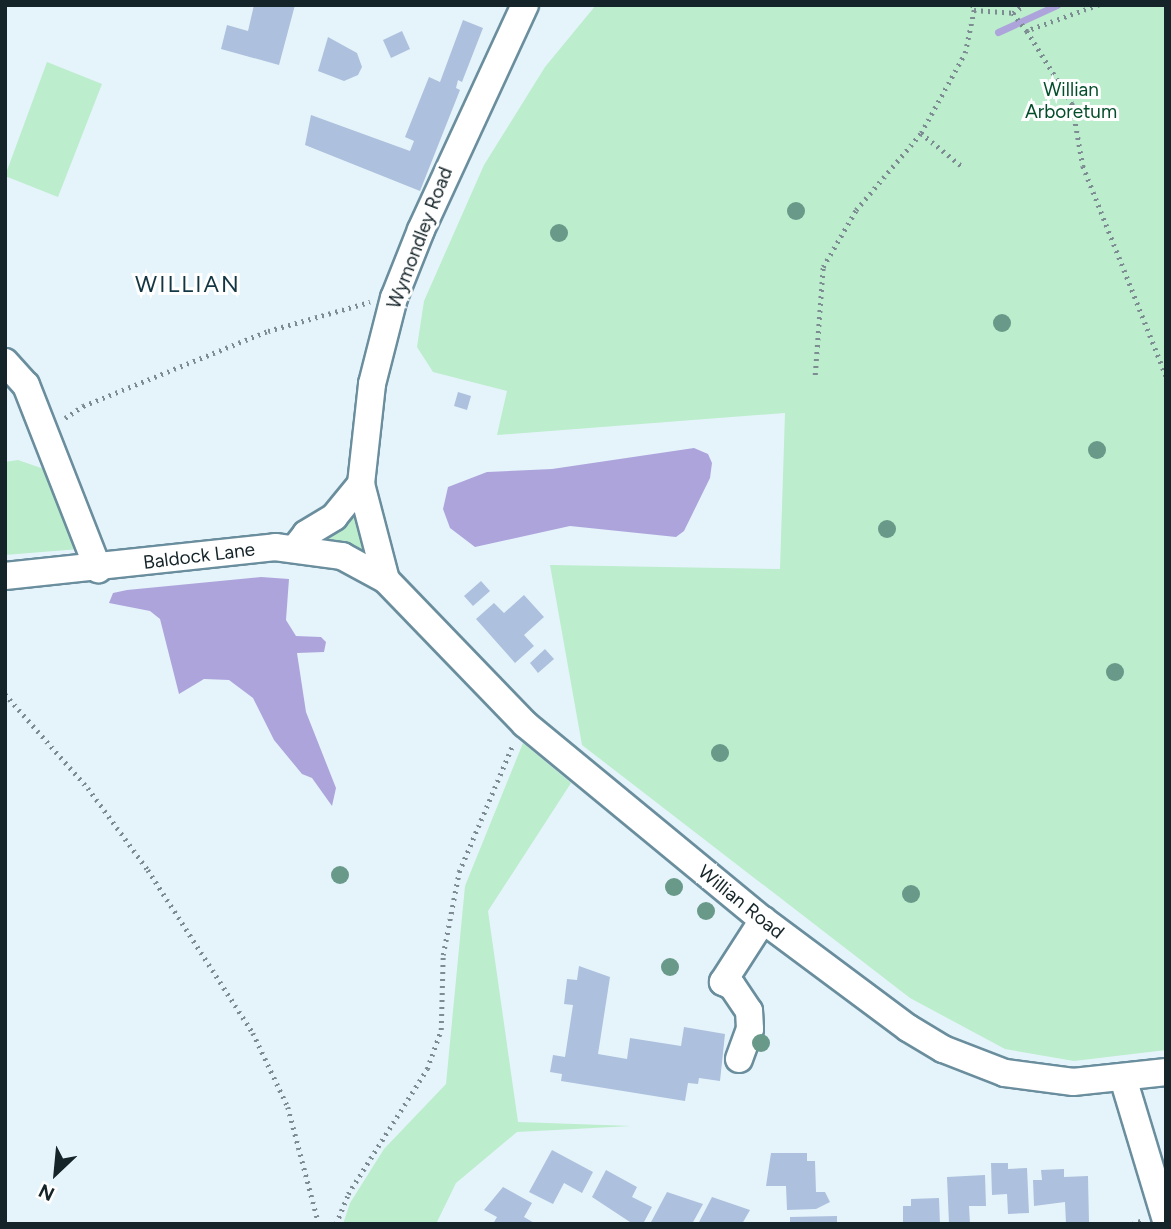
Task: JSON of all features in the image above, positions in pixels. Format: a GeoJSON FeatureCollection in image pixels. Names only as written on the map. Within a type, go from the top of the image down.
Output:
{"type":"FeatureCollection","features":[{"type":"Feature","properties":{"kind":"street","name":"Wymondley Road"},"geometry":{"type":"LineString","coordinates":[[386,580],[361,484],[372,384],[394,298],[452,156],[525,5]]}},
{"type":"Feature","properties":{"kind":"street"},"geometry":{"type":"LineString","coordinates":[[5,362],[26,386],[98,569]]}},
{"type":"Feature","properties":{"kind":"street"},"geometry":{"type":"LineString","coordinates":[[296,547],[306,534],[334,517],[361,484]]}},
{"type":"Feature","properties":{"kind":"street","name":"Baldock Lane"},"geometry":{"type":"LineString","coordinates":[[5,576],[98,569],[296,547],[342,556],[386,580]]}},
{"type":"Feature","properties":{"kind":"street","name":"Willian Road"},"geometry":{"type":"LineString","coordinates":[[386,580],[525,724],[869,1003],[943,1049],[1005,1073],[1073,1082],[1166,1072]]}},
{"type":"Feature","properties":{"kind":"street"},"geometry":{"type":"LineString","coordinates":[[739,1059],[750,1029],[749,1011],[732,986],[723,982],[764,920]]}},
{"type":"Feature","properties":{"kind":"street"},"geometry":{"type":"LineString","coordinates":[[1123,1078],[1166,1220]]}},
{"type":"Feature","properties":{"kind":"path"},"geometry":{"type":"LineString","coordinates":[[815,375],[823,267],[856,210],[921,133],[964,53],[974,8],[1013,13],[1024,5]]}},
{"type":"Feature","properties":{"kind":"path"},"geometry":{"type":"LineString","coordinates":[[1027,31],[1099,5]]}},
{"type":"Feature","properties":{"kind":"path"},"geometry":{"type":"LineString","coordinates":[[1013,13],[1072,103],[1083,166],[1166,376]]}},
{"type":"Feature","properties":{"kind":"path"},"geometry":{"type":"LineString","coordinates":[[921,133],[964,168]]}},
{"type":"Feature","properties":{"kind":"path"},"geometry":{"type":"LineString","coordinates":[[43,432],[83,405],[256,336],[372,301]]}},
{"type":"Feature","properties":{"kind":"path"},"geometry":{"type":"LineString","coordinates":[[5,694],[88,788],[148,870],[253,1033],[288,1107],[319,1224]]}},
{"type":"Feature","properties":{"kind":"path"},"geometry":{"type":"LineString","coordinates":[[336,1224],[348,1194],[427,1069],[441,1030],[443,955],[459,872],[517,736]]}},
{"type":"Feature","properties":{"kind":"green space","name":"Willian Arboretum"},"geometry":{"type":"Polygon","coordinates":[[[596,5],[1166,5],[1166,1050],[1074,1061],[1005,1049],[910,998],[582,745],[550,565],[780,569],[785,413],[497,435],[507,391],[433,372],[417,347],[424,301],[484,165],[545,67],[596,5]]]}},
{"type":"Feature","properties":{"kind":"green space"},"geometry":{"type":"Polygon","coordinates":[[[47,62],[102,84],[58,197],[5,176],[47,62]]]}},
{"type":"Feature","properties":{"kind":"green space"},"geometry":{"type":"Polygon","coordinates":[[[18,460],[44,469],[79,549],[5,555],[5,462],[18,460]]]}},
{"type":"Feature","properties":{"kind":"green space"},"geometry":{"type":"Polygon","coordinates":[[[358,503],[370,554],[319,535],[358,503]]]}},
{"type":"Feature","properties":{"kind":"green space"},"geometry":{"type":"Polygon","coordinates":[[[523,743],[571,783],[488,911],[518,1122],[631,1126],[517,1132],[456,1183],[436,1224],[343,1224],[350,1203],[384,1149],[446,1084],[465,886],[523,743]]]}},
{"type":"Feature","properties":{"kind":"shaded area"},"geometry":{"type":"Polygon","coordinates":[[[694,448],[708,454],[712,463],[710,478],[684,531],[676,537],[570,526],[475,547],[450,528],[443,509],[448,487],[487,472],[552,469],[694,448]]]}},
{"type":"Feature","properties":{"kind":"shaded area"},"geometry":{"type":"Polygon","coordinates":[[[261,577],[289,579],[286,620],[296,636],[321,637],[326,642],[324,652],[297,653],[306,712],[336,788],[332,806],[312,778],[302,774],[274,740],[253,698],[229,680],[204,679],[179,694],[160,619],[150,611],[109,603],[113,593],[127,590],[261,577]]]}},
{"type":"Feature","properties":{"kind":"building"},"geometry":{"type":"Polygon","coordinates":[[[254,5],[295,5],[279,65],[221,49],[227,25],[248,31],[254,5]]]}},
{"type":"Feature","properties":{"kind":"building"},"geometry":{"type":"Polygon","coordinates":[[[463,20],[483,28],[462,82],[458,80],[456,88],[460,90],[420,191],[305,145],[311,115],[410,151],[414,141],[405,137],[429,77],[440,82],[463,20]]]}},
{"type":"Feature","properties":{"kind":"building"},"geometry":{"type":"Polygon","coordinates":[[[402,31],[410,49],[391,58],[383,40],[402,31]]]}},
{"type":"Feature","properties":{"kind":"building"},"geometry":{"type":"Polygon","coordinates":[[[328,37],[357,53],[362,67],[358,75],[344,81],[318,71],[328,37]]]}},
{"type":"Feature","properties":{"kind":"building"},"geometry":{"type":"Polygon","coordinates":[[[458,392],[471,396],[467,410],[454,406],[458,392]]]}},
{"type":"Feature","properties":{"kind":"building"},"geometry":{"type":"Polygon","coordinates":[[[481,581],[490,591],[473,606],[464,596],[481,581]]]}},
{"type":"Feature","properties":{"kind":"building"},"geometry":{"type":"Polygon","coordinates":[[[524,595],[544,617],[524,635],[534,646],[515,663],[476,619],[494,603],[504,613],[524,595]]]}},
{"type":"Feature","properties":{"kind":"building"},"geometry":{"type":"Polygon","coordinates":[[[545,649],[554,659],[538,673],[530,663],[545,649]]]}},
{"type":"Feature","properties":{"kind":"building"},"geometry":{"type":"Polygon","coordinates":[[[579,966],[610,977],[598,1054],[627,1059],[630,1038],[681,1046],[684,1027],[725,1034],[720,1081],[699,1078],[698,1084],[688,1083],[685,1101],[561,1081],[562,1074],[550,1072],[553,1055],[565,1057],[573,1005],[564,1004],[567,979],[577,980],[579,966]]]}},
{"type":"Feature","properties":{"kind":"building"},"geometry":{"type":"Polygon","coordinates":[[[552,1150],[593,1172],[582,1193],[564,1183],[553,1204],[529,1192],[552,1150]]]}},
{"type":"Feature","properties":{"kind":"building"},"geometry":{"type":"Polygon","coordinates":[[[771,1153],[807,1153],[807,1161],[815,1161],[816,1192],[825,1192],[830,1202],[816,1209],[787,1210],[786,1186],[766,1186],[771,1153]]]}},
{"type":"Feature","properties":{"kind":"building"},"geometry":{"type":"Polygon","coordinates":[[[991,1163],[1008,1163],[1008,1169],[1027,1168],[1029,1213],[1008,1214],[1007,1194],[992,1195],[991,1163]]]}},
{"type":"Feature","properties":{"kind":"building"},"geometry":{"type":"Polygon","coordinates":[[[1064,1169],[1064,1177],[1088,1176],[1089,1223],[1066,1224],[1065,1202],[1034,1206],[1033,1180],[1042,1180],[1041,1170],[1064,1169]]]}},
{"type":"Feature","properties":{"kind":"building"},"geometry":{"type":"Polygon","coordinates":[[[606,1170],[637,1187],[632,1197],[652,1207],[643,1224],[633,1224],[592,1197],[606,1170]]]}},
{"type":"Feature","properties":{"kind":"building"},"geometry":{"type":"Polygon","coordinates":[[[985,1175],[986,1206],[969,1206],[970,1224],[949,1224],[947,1177],[985,1175]]]}},
{"type":"Feature","properties":{"kind":"building"},"geometry":{"type":"Polygon","coordinates":[[[503,1187],[532,1203],[524,1217],[536,1224],[493,1224],[497,1217],[484,1210],[503,1187]]]}},
{"type":"Feature","properties":{"kind":"building"},"geometry":{"type":"Polygon","coordinates":[[[667,1192],[703,1204],[692,1224],[650,1224],[667,1192]]]}},
{"type":"Feature","properties":{"kind":"building"},"geometry":{"type":"Polygon","coordinates":[[[712,1197],[750,1210],[742,1224],[698,1224],[712,1197]]]}},
{"type":"Feature","properties":{"kind":"building"},"geometry":{"type":"Polygon","coordinates":[[[939,1198],[940,1224],[903,1224],[903,1206],[911,1206],[911,1199],[939,1198]]]}},
{"type":"Feature","properties":{"kind":"building"},"geometry":{"type":"Polygon","coordinates":[[[837,1216],[837,1224],[790,1224],[790,1217],[837,1216]]]}},
{"type":"Feature","properties":{"kind":"waterway"},"geometry":{"type":"LineString","coordinates":[[998,32],[1057,5]]}},
{"type":"Feature","properties":{"kind":"district","name":"WILLIAN"},"geometry":{"type":"Point","coordinates":[188,284]}}]}
